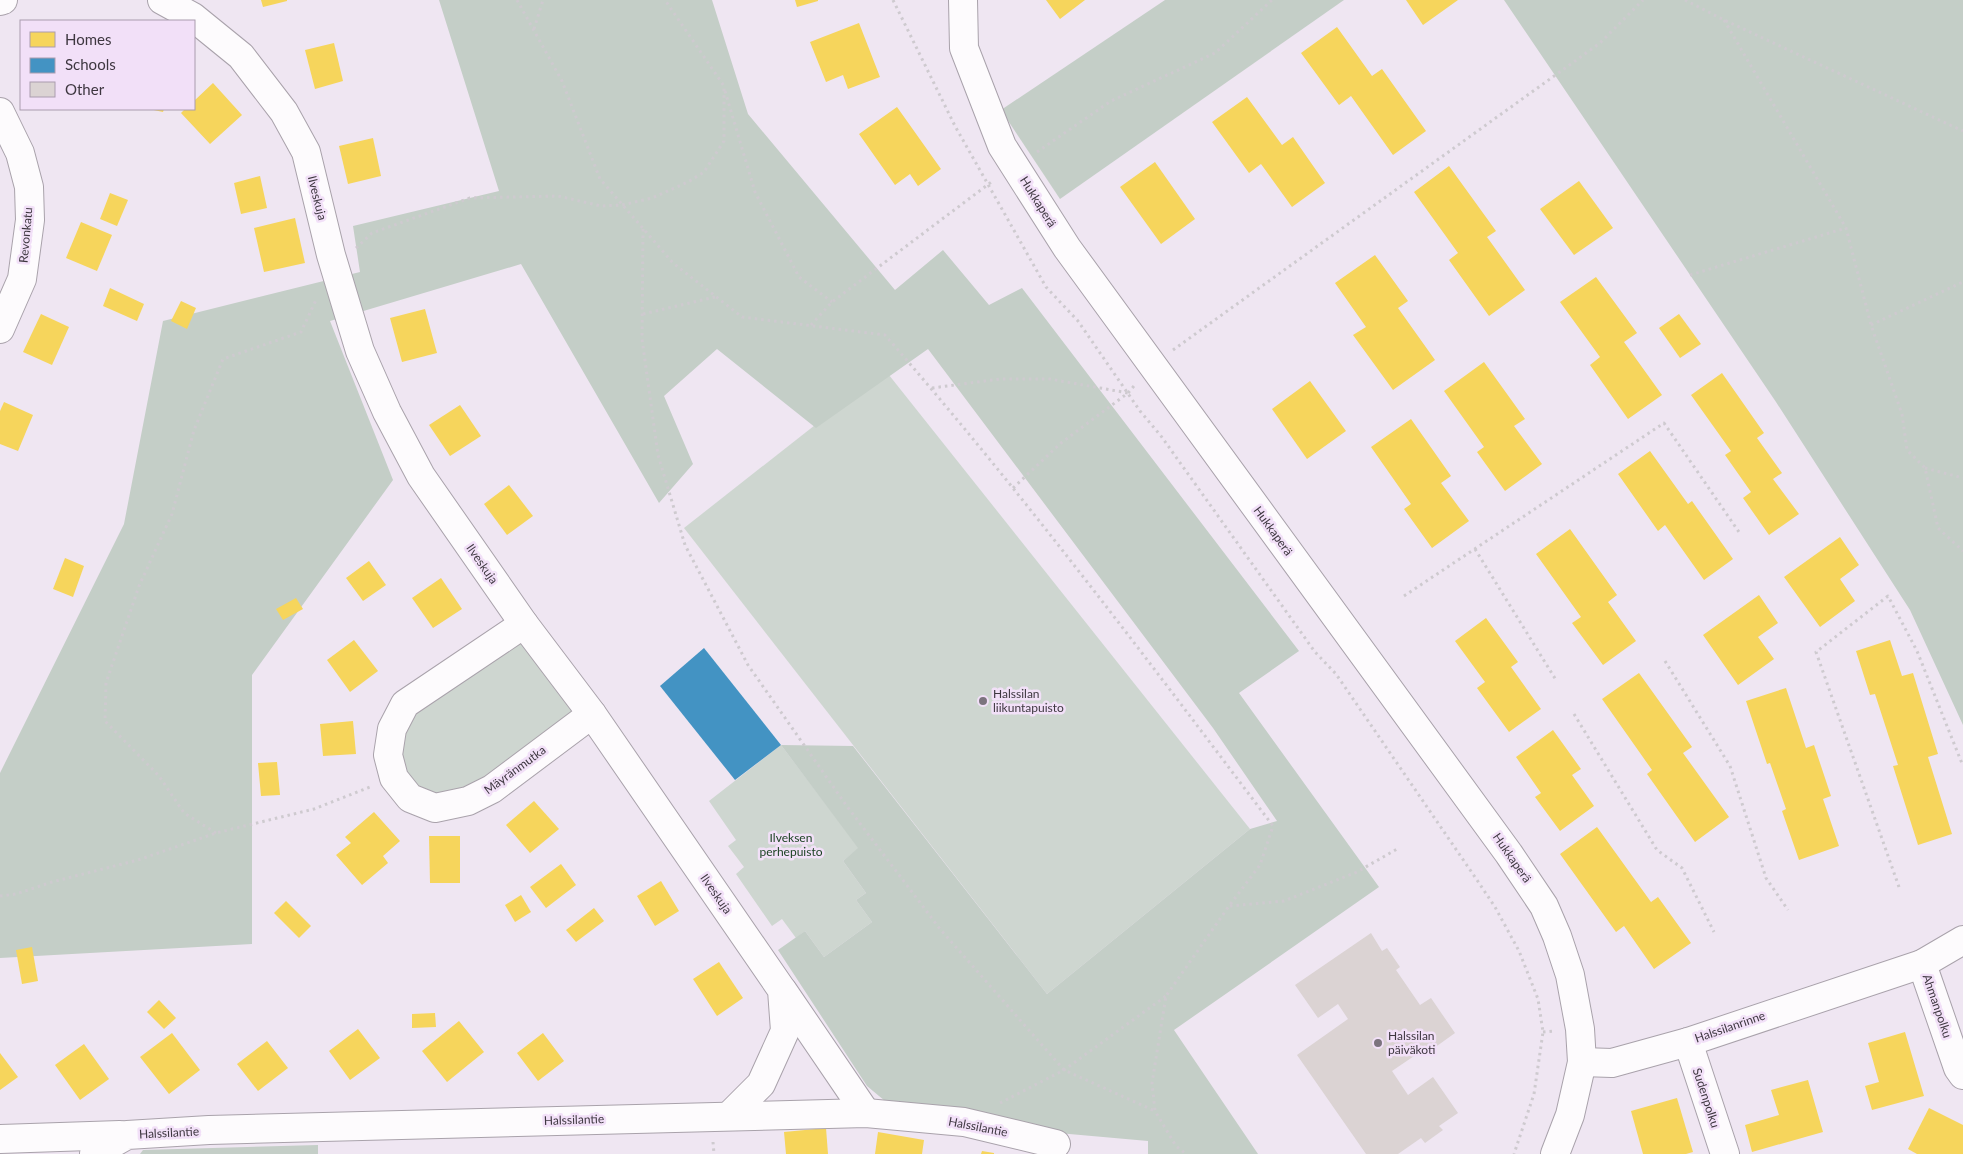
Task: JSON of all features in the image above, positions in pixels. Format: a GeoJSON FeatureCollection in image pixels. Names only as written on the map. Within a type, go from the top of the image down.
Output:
{"type":"FeatureCollection","features":[{"type":"Feature","properties":{"kind":"street","name":"Ilveskuja"},"geometry":{"type":"LineString","coordinates":[[162,0],[192,17],[240,56],[284,112],[306,152],[334,268],[360,351],[387,412],[421,476],[524,624],[592,714],[866,1112]]}},
{"type":"Feature","properties":{"kind":"street","name":"Hukkaperä"},"geometry":{"type":"LineString","coordinates":[[964,0],[964,48],[1002,146],[1067,248],[1509,854],[1544,906],[1557,936],[1570,975],[1580,1029],[1582,1062]]}},
{"type":"Feature","properties":{"kind":"street","name":"Revonkatu"},"geometry":{"type":"LineString","coordinates":[[0,112],[20,153],[29,188],[30,220],[22,279],[0,329]]}},
{"type":"Feature","properties":{"kind":"street","name":"Mäyränmutka"},"geometry":{"type":"LineString","coordinates":[[524,624],[405,704],[392,729],[388,755],[394,778],[410,798],[436,808],[468,801],[492,789],[592,714]]}},
{"type":"Feature","properties":{"kind":"street","name":"Halssilanrinne"},"geometry":{"type":"LineString","coordinates":[[1582,1062],[1612,1063],[1688,1042],[1922,964],[1963,940]]}},
{"type":"Feature","properties":{"kind":"street","name":"Ahmanpolku"},"geometry":{"type":"LineString","coordinates":[[1922,964],[1958,1068],[1963,1075]]}},
{"type":"Feature","properties":{"kind":"street"},"geometry":{"type":"LineString","coordinates":[[729,1116],[761,1084],[785,1031],[782,990]]}},
{"type":"Feature","properties":{"kind":"street","name":"Sudenpolku"},"geometry":{"type":"LineString","coordinates":[[1688,1042],[1725,1154]]}},
{"type":"Feature","properties":{"kind":"street"},"geometry":{"type":"LineString","coordinates":[[1555,1154],[1570,1116],[1582,1062]]}},
{"type":"Feature","properties":{"kind":"street","name":"Halssilantie"},"geometry":{"type":"LineString","coordinates":[[94,1154],[127,1135],[210,1130],[866,1112],[964,1122],[1056,1144]]}},
{"type":"Feature","properties":{"kind":"street"},"geometry":{"type":"LineString","coordinates":[[0,1138],[127,1135]]}},
{"type":"Feature","properties":{"kind":"path"},"geometry":{"type":"LineString","coordinates":[[517,0],[562,81],[600,179],[673,263],[742,317],[885,335],[1013,488],[1119,622],[1272,826],[1260,865],[1166,996],[1064,1070],[964,1122]]}},
{"type":"Feature","properties":{"kind":"path"},"geometry":{"type":"LineString","coordinates":[[533,30],[543,0]]}},
{"type":"Feature","properties":{"kind":"path"},"geometry":{"type":"LineString","coordinates":[[665,0],[724,86],[755,192],[799,277],[832,302]]}},
{"type":"Feature","properties":{"kind":"path"},"geometry":{"type":"LineString","coordinates":[[893,0],[954,126],[1046,287],[1078,321],[1140,411],[1161,436],[1315,652],[1341,682],[1495,907],[1519,951],[1538,999],[1543,1032],[1534,1094],[1514,1154]]}},
{"type":"Feature","properties":{"kind":"path"},"geometry":{"type":"LineString","coordinates":[[1013,488],[1061,444],[1128,393],[1152,365],[1600,43],[1643,0]]}},
{"type":"Feature","properties":{"kind":"path"},"geometry":{"type":"LineString","coordinates":[[1685,0],[1963,131]]}},
{"type":"Feature","properties":{"kind":"path"},"geometry":{"type":"LineString","coordinates":[[1724,20],[1846,228],[1871,325],[1902,414],[1907,450],[1925,468],[1963,478]]}},
{"type":"Feature","properties":{"kind":"path"},"geometry":{"type":"LineString","coordinates":[[216,833],[184,813],[159,776],[105,721],[106,683],[139,586],[172,514],[194,430],[224,359],[301,332],[334,268],[372,232],[470,198],[558,196],[601,206],[622,205],[652,198],[688,182],[704,172],[724,141],[724,86]]}},
{"type":"Feature","properties":{"kind":"path"},"geometry":{"type":"LineString","coordinates":[[1690,275],[1846,228]]}},
{"type":"Feature","properties":{"kind":"path"},"geometry":{"type":"LineString","coordinates":[[643,229],[642,340],[658,455],[685,545],[748,665],[846,805],[940,929],[1064,1070],[1155,1111]]}},
{"type":"Feature","properties":{"kind":"path"},"geometry":{"type":"LineString","coordinates":[[1871,325],[1963,282]]}},
{"type":"Feature","properties":{"kind":"path"},"geometry":{"type":"LineString","coordinates":[[642,314],[716,296]]}},
{"type":"Feature","properties":{"kind":"path"},"geometry":{"type":"LineString","coordinates":[[931,388],[1000,379],[1050,379],[1128,393]]}},
{"type":"Feature","properties":{"kind":"path"},"geometry":{"type":"LineString","coordinates":[[1404,596],[1664,423],[1741,535]]}},
{"type":"Feature","properties":{"kind":"path"},"geometry":{"type":"LineString","coordinates":[[1925,468],[1938,528],[1963,551]]}},
{"type":"Feature","properties":{"kind":"path"},"geometry":{"type":"LineString","coordinates":[[1475,549],[1556,680]]}},
{"type":"Feature","properties":{"kind":"path"},"geometry":{"type":"LineString","coordinates":[[1899,887],[1816,652],[1888,596],[1917,652],[1963,766]]}},
{"type":"Feature","properties":{"kind":"path"},"geometry":{"type":"LineString","coordinates":[[1665,661],[1730,766],[1766,878],[1788,910]]}},
{"type":"Feature","properties":{"kind":"path"},"geometry":{"type":"LineString","coordinates":[[1574,714],[1657,850],[1682,868],[1714,932]]}},
{"type":"Feature","properties":{"kind":"path"},"geometry":{"type":"LineString","coordinates":[[0,896],[16,894],[52,882],[138,860],[216,833],[314,809],[394,778]]}},
{"type":"Feature","properties":{"kind":"path"},"geometry":{"type":"LineString","coordinates":[[1229,906],[1284,901],[1357,872],[1397,849]]}},
{"type":"Feature","properties":{"kind":"path"},"geometry":{"type":"LineString","coordinates":[[1166,996],[1152,1084],[1155,1111],[1176,1146],[1186,1154]]}},
{"type":"Feature","properties":{"kind":"green space","name":"Halssilan liikuntapuisto"},"geometry":{"type":"Polygon","coordinates":[[[885,370],[1250,829],[1047,994],[684,528],[885,370]]]}},
{"type":"Feature","properties":{"kind":"green space"},"geometry":{"type":"Polygon","coordinates":[[[524,624],[592,714],[492,789],[410,798],[392,729],[524,624]]]}},
{"type":"Feature","properties":{"kind":"green space","name":"Ilveksen perhepuisto"},"geometry":{"type":"Polygon","coordinates":[[[781,745],[859,848],[843,861],[866,893],[856,900],[872,922],[824,957],[805,931],[796,938],[782,919],[772,926],[736,874],[744,867],[728,846],[736,840],[709,801],[781,745]]]}},
{"type":"Feature","properties":{"kind":"shaded area"},"geometry":{"type":"Polygon","coordinates":[[[439,0],[712,0],[748,114],[895,290],[943,250],[989,305],[1022,288],[1299,651],[1239,693],[1379,887],[1174,1030],[1258,1154],[1148,1154],[1148,1141],[1013,1129],[885,1101],[867,1086],[778,950],[805,931],[824,957],[872,922],[856,900],[866,893],[843,861],[858,848],[781,745],[853,746],[1047,994],[1250,829],[1277,821],[1213,728],[928,349],[816,428],[717,349],[664,396],[693,464],[659,503],[521,264],[330,321],[393,480],[252,675],[252,944],[0,958],[0,773],[124,524],[163,321],[360,272],[353,226],[499,191],[439,0]]]}},
{"type":"Feature","properties":{"kind":"shaded area"},"geometry":{"type":"Polygon","coordinates":[[[1165,0],[1344,0],[1060,199],[1001,110],[1165,0]]]}},
{"type":"Feature","properties":{"kind":"shaded area"},"geometry":{"type":"Polygon","coordinates":[[[1504,0],[1963,0],[1963,725],[1910,610],[1776,402],[1504,0]]]}},
{"type":"Feature","properties":{"kind":"shaded area"},"geometry":{"type":"Polygon","coordinates":[[[318,1145],[318,1154],[140,1154],[143,1150],[318,1145]]]}},
{"type":"Feature","properties":{"kind":"building: Homes"},"geometry":{"type":"Polygon","coordinates":[[[261,0],[287,0],[287,1],[263,7],[261,0]]]}},
{"type":"Feature","properties":{"kind":"building: Homes"},"geometry":{"type":"Polygon","coordinates":[[[795,0],[818,0],[818,1],[797,7],[795,0]]]}},
{"type":"Feature","properties":{"kind":"building: Homes"},"geometry":{"type":"Polygon","coordinates":[[[1046,0],[1085,0],[1060,19],[1046,0]]]}},
{"type":"Feature","properties":{"kind":"building: Homes"},"geometry":{"type":"Polygon","coordinates":[[[1406,0],[1458,0],[1423,25],[1406,0]]]}},
{"type":"Feature","properties":{"kind":"building: Homes"},"geometry":{"type":"Polygon","coordinates":[[[859,23],[880,77],[848,89],[843,75],[826,82],[810,42],[859,23]]]}},
{"type":"Feature","properties":{"kind":"building: Homes"},"geometry":{"type":"Polygon","coordinates":[[[1337,27],[1372,76],[1382,69],[1426,131],[1393,155],[1351,96],[1339,105],[1301,53],[1337,27]]]}},
{"type":"Feature","properties":{"kind":"building: Homes"},"geometry":{"type":"Polygon","coordinates":[[[334,43],[343,81],[315,89],[305,50],[334,43]]]}},
{"type":"Feature","properties":{"kind":"building: Homes"},"geometry":{"type":"Polygon","coordinates":[[[213,83],[242,115],[210,144],[181,113],[184,110],[195,110],[195,100],[213,83]]]}},
{"type":"Feature","properties":{"kind":"building: Homes"},"geometry":{"type":"Polygon","coordinates":[[[1247,97],[1282,145],[1293,137],[1325,183],[1292,207],[1261,164],[1249,173],[1212,122],[1247,97]]]}},
{"type":"Feature","properties":{"kind":"building: Homes"},"geometry":{"type":"Polygon","coordinates":[[[897,107],[941,169],[918,186],[910,174],[895,185],[859,134],[897,107]]]}},
{"type":"Feature","properties":{"kind":"building: Homes"},"geometry":{"type":"Polygon","coordinates":[[[373,138],[381,176],[348,184],[339,146],[373,138]]]}},
{"type":"Feature","properties":{"kind":"building: Homes"},"geometry":{"type":"Polygon","coordinates":[[[1155,162],[1195,219],[1161,244],[1120,187],[1155,162]]]}},
{"type":"Feature","properties":{"kind":"building: Homes"},"geometry":{"type":"Polygon","coordinates":[[[1449,166],[1496,231],[1487,237],[1525,290],[1489,316],[1449,260],[1458,253],[1414,192],[1449,166]]]}},
{"type":"Feature","properties":{"kind":"building: Homes"},"geometry":{"type":"Polygon","coordinates":[[[260,176],[267,208],[241,214],[234,183],[260,176]]]}},
{"type":"Feature","properties":{"kind":"building: Homes"},"geometry":{"type":"Polygon","coordinates":[[[1579,181],[1613,228],[1574,255],[1540,209],[1579,181]]]}},
{"type":"Feature","properties":{"kind":"building: Homes"},"geometry":{"type":"Polygon","coordinates":[[[110,193],[128,200],[117,226],[100,219],[110,193]]]}},
{"type":"Feature","properties":{"kind":"building: Homes"},"geometry":{"type":"Polygon","coordinates":[[[295,218],[305,263],[264,272],[254,228],[295,218]]]}},
{"type":"Feature","properties":{"kind":"building: Homes"},"geometry":{"type":"Polygon","coordinates":[[[81,222],[112,235],[97,271],[66,258],[81,222]]]}},
{"type":"Feature","properties":{"kind":"building: Homes"},"geometry":{"type":"Polygon","coordinates":[[[1375,255],[1408,301],[1398,308],[1435,360],[1393,390],[1353,335],[1366,327],[1335,283],[1375,255]]]}},
{"type":"Feature","properties":{"kind":"building: Homes"},"geometry":{"type":"Polygon","coordinates":[[[1596,277],[1637,333],[1624,342],[1662,395],[1628,419],[1590,365],[1600,357],[1560,302],[1596,277]]]}},
{"type":"Feature","properties":{"kind":"building: Homes"},"geometry":{"type":"Polygon","coordinates":[[[110,288],[144,304],[137,321],[103,306],[110,288]]]}},
{"type":"Feature","properties":{"kind":"building: Homes"},"geometry":{"type":"Polygon","coordinates":[[[181,301],[196,308],[187,329],[171,321],[181,301]]]}},
{"type":"Feature","properties":{"kind":"building: Homes"},"geometry":{"type":"Polygon","coordinates":[[[425,309],[437,353],[402,362],[390,318],[425,309]]]}},
{"type":"Feature","properties":{"kind":"building: Homes"},"geometry":{"type":"Polygon","coordinates":[[[41,314],[69,327],[52,365],[23,352],[41,314]]]}},
{"type":"Feature","properties":{"kind":"building: Homes"},"geometry":{"type":"Polygon","coordinates":[[[1679,314],[1701,344],[1680,358],[1659,328],[1679,314]]]}},
{"type":"Feature","properties":{"kind":"building: Homes"},"geometry":{"type":"Polygon","coordinates":[[[1484,362],[1525,419],[1514,426],[1542,464],[1505,491],[1477,452],[1484,447],[1444,391],[1484,362]]]}},
{"type":"Feature","properties":{"kind":"building: Homes"},"geometry":{"type":"Polygon","coordinates":[[[1722,373],[1764,433],[1757,438],[1782,473],[1773,479],[1799,514],[1769,535],[1743,498],[1751,492],[1725,455],[1731,451],[1691,395],[1722,373]]]}},
{"type":"Feature","properties":{"kind":"building: Homes"},"geometry":{"type":"Polygon","coordinates":[[[1310,381],[1346,431],[1307,459],[1272,409],[1310,381]]]}},
{"type":"Feature","properties":{"kind":"building: Homes"},"geometry":{"type":"Polygon","coordinates":[[[4,402],[33,415],[18,451],[0,444],[0,411],[4,402]]]}},
{"type":"Feature","properties":{"kind":"building: Homes"},"geometry":{"type":"Polygon","coordinates":[[[460,405],[481,436],[450,456],[429,425],[460,405]]]}},
{"type":"Feature","properties":{"kind":"building: Homes"},"geometry":{"type":"Polygon","coordinates":[[[1411,419],[1451,476],[1441,483],[1469,521],[1432,548],[1404,509],[1411,504],[1371,447],[1411,419]]]}},
{"type":"Feature","properties":{"kind":"building: Homes"},"geometry":{"type":"Polygon","coordinates":[[[1650,451],[1688,504],[1692,501],[1733,559],[1704,580],[1665,525],[1658,531],[1618,474],[1650,451]]]}},
{"type":"Feature","properties":{"kind":"building: Homes"},"geometry":{"type":"Polygon","coordinates":[[[509,485],[533,516],[507,535],[484,504],[509,485]]]}},
{"type":"Feature","properties":{"kind":"building: Homes"},"geometry":{"type":"Polygon","coordinates":[[[1570,529],[1617,595],[1608,602],[1636,641],[1603,665],[1572,623],[1581,617],[1536,554],[1570,529]]]}},
{"type":"Feature","properties":{"kind":"building: Homes"},"geometry":{"type":"Polygon","coordinates":[[[1840,537],[1859,565],[1840,579],[1855,601],[1820,627],[1784,577],[1840,537]]]}},
{"type":"Feature","properties":{"kind":"building: Homes"},"geometry":{"type":"Polygon","coordinates":[[[65,558],[84,566],[73,597],[53,589],[65,558]]]}},
{"type":"Feature","properties":{"kind":"building: Homes"},"geometry":{"type":"Polygon","coordinates":[[[369,561],[386,585],[363,601],[346,578],[369,561]]]}},
{"type":"Feature","properties":{"kind":"building: Homes"},"geometry":{"type":"Polygon","coordinates":[[[441,578],[462,609],[433,628],[412,598],[441,578]]]}},
{"type":"Feature","properties":{"kind":"building: Homes"},"geometry":{"type":"Polygon","coordinates":[[[1759,595],[1778,623],[1758,637],[1774,659],[1738,685],[1703,635],[1759,595]]]}},
{"type":"Feature","properties":{"kind":"building: Homes"},"geometry":{"type":"Polygon","coordinates":[[[296,598],[303,609],[283,620],[276,609],[296,598]]]}},
{"type":"Feature","properties":{"kind":"building: Homes"},"geometry":{"type":"Polygon","coordinates":[[[1486,618],[1518,662],[1511,667],[1541,709],[1509,732],[1477,688],[1485,682],[1455,641],[1486,618]]]}},
{"type":"Feature","properties":{"kind":"building: Homes"},"geometry":{"type":"Polygon","coordinates":[[[354,640],[378,671],[350,692],[327,660],[354,640]]]}},
{"type":"Feature","properties":{"kind":"building: Homes"},"geometry":{"type":"Polygon","coordinates":[[[1890,640],[1902,676],[1913,673],[1938,754],[1928,757],[1952,834],[1918,845],[1893,766],[1898,765],[1875,694],[1870,695],[1856,651],[1890,640]]]}},
{"type":"Feature","properties":{"kind":"building: Homes"},"geometry":{"type":"Polygon","coordinates":[[[1639,673],[1692,747],[1683,753],[1729,817],[1695,842],[1647,774],[1652,770],[1602,699],[1639,673]]]}},
{"type":"Feature","properties":{"kind":"building: Homes"},"geometry":{"type":"Polygon","coordinates":[[[1786,688],[1806,748],[1814,745],[1831,796],[1823,799],[1839,846],[1799,860],[1782,811],[1786,809],[1770,763],[1767,764],[1746,701],[1786,688]]]}},
{"type":"Feature","properties":{"kind":"building: Homes"},"geometry":{"type":"Polygon","coordinates":[[[353,721],[356,754],[323,756],[320,724],[353,721]]]}},
{"type":"Feature","properties":{"kind":"building: Homes"},"geometry":{"type":"Polygon","coordinates":[[[1553,730],[1581,769],[1572,775],[1594,806],[1560,831],[1535,797],[1541,793],[1516,757],[1553,730]]]}},
{"type":"Feature","properties":{"kind":"building: Homes"},"geometry":{"type":"Polygon","coordinates":[[[277,762],[280,795],[261,796],[258,763],[277,762]]]}},
{"type":"Feature","properties":{"kind":"building: Homes"},"geometry":{"type":"Polygon","coordinates":[[[534,801],[559,829],[530,853],[506,825],[534,801]]]}},
{"type":"Feature","properties":{"kind":"building: Homes"},"geometry":{"type":"Polygon","coordinates":[[[374,812],[400,841],[383,856],[388,863],[362,885],[336,855],[351,843],[345,837],[374,812]]]}},
{"type":"Feature","properties":{"kind":"building: Homes"},"geometry":{"type":"Polygon","coordinates":[[[1597,827],[1651,902],[1658,897],[1691,943],[1654,969],[1624,926],[1616,932],[1560,854],[1597,827]]]}},
{"type":"Feature","properties":{"kind":"building: Homes"},"geometry":{"type":"Polygon","coordinates":[[[429,836],[460,836],[460,883],[430,883],[429,836]]]}},
{"type":"Feature","properties":{"kind":"building: Homes"},"geometry":{"type":"Polygon","coordinates":[[[561,864],[576,885],[546,908],[530,887],[561,864]]]}},
{"type":"Feature","properties":{"kind":"building: Homes"},"geometry":{"type":"Polygon","coordinates":[[[661,881],[679,911],[655,926],[637,896],[661,881]]]}},
{"type":"Feature","properties":{"kind":"building: Homes"},"geometry":{"type":"Polygon","coordinates":[[[521,895],[531,912],[515,922],[505,905],[521,895]]]}},
{"type":"Feature","properties":{"kind":"building: Homes"},"geometry":{"type":"Polygon","coordinates":[[[286,901],[311,926],[299,938],[274,913],[286,901]]]}},
{"type":"Feature","properties":{"kind":"building: Homes"},"geometry":{"type":"Polygon","coordinates":[[[594,908],[604,921],[576,942],[566,930],[594,908]]]}},
{"type":"Feature","properties":{"kind":"building: Homes"},"geometry":{"type":"Polygon","coordinates":[[[32,947],[38,981],[22,984],[16,950],[32,947]]]}},
{"type":"Feature","properties":{"kind":"building: Homes"},"geometry":{"type":"Polygon","coordinates":[[[719,962],[743,998],[717,1016],[693,979],[719,962]]]}},
{"type":"Feature","properties":{"kind":"building: Homes"},"geometry":{"type":"Polygon","coordinates":[[[159,1000],[176,1018],[164,1029],[147,1012],[159,1000]]]}},
{"type":"Feature","properties":{"kind":"building: Homes"},"geometry":{"type":"Polygon","coordinates":[[[435,1013],[436,1027],[412,1028],[412,1014],[435,1013]]]}},
{"type":"Feature","properties":{"kind":"building: Homes"},"geometry":{"type":"Polygon","coordinates":[[[459,1021],[484,1052],[447,1082],[422,1051],[459,1021]]]}},
{"type":"Feature","properties":{"kind":"building: Homes"},"geometry":{"type":"Polygon","coordinates":[[[358,1029],[380,1058],[350,1080],[329,1051],[358,1029]]]}},
{"type":"Feature","properties":{"kind":"building: Homes"},"geometry":{"type":"Polygon","coordinates":[[[1905,1032],[1924,1096],[1872,1110],[1865,1086],[1879,1082],[1868,1043],[1905,1032]]]}},
{"type":"Feature","properties":{"kind":"building: Homes"},"geometry":{"type":"Polygon","coordinates":[[[172,1033],[200,1070],[169,1094],[140,1057],[172,1033]]]}},
{"type":"Feature","properties":{"kind":"building: Homes"},"geometry":{"type":"Polygon","coordinates":[[[543,1033],[564,1061],[538,1081],[517,1053],[543,1033]]]}},
{"type":"Feature","properties":{"kind":"building: Homes"},"geometry":{"type":"Polygon","coordinates":[[[267,1041],[288,1068],[258,1091],[237,1064],[267,1041]]]}},
{"type":"Feature","properties":{"kind":"building: Homes"},"geometry":{"type":"Polygon","coordinates":[[[84,1044],[109,1079],[80,1100],[55,1065],[84,1044]]]}},
{"type":"Feature","properties":{"kind":"building: Homes"},"geometry":{"type":"Polygon","coordinates":[[[0,1053],[18,1077],[0,1090],[0,1053]]]}},
{"type":"Feature","properties":{"kind":"building: Homes"},"geometry":{"type":"Polygon","coordinates":[[[1808,1080],[1823,1132],[1752,1152],[1745,1125],[1779,1115],[1771,1090],[1808,1080]]]}},
{"type":"Feature","properties":{"kind":"building: Homes"},"geometry":{"type":"Polygon","coordinates":[[[1677,1098],[1693,1152],[1686,1154],[1643,1154],[1631,1111],[1677,1098]]]}},
{"type":"Feature","properties":{"kind":"building: Homes"},"geometry":{"type":"Polygon","coordinates":[[[1929,1108],[1963,1125],[1963,1154],[1917,1154],[1908,1149],[1929,1108]]]}},
{"type":"Feature","properties":{"kind":"building: Homes"},"geometry":{"type":"Polygon","coordinates":[[[826,1128],[828,1154],[786,1154],[784,1132],[826,1128]]]}},
{"type":"Feature","properties":{"kind":"building: Homes"},"geometry":{"type":"Polygon","coordinates":[[[878,1132],[924,1140],[922,1154],[875,1154],[878,1132]]]}},
{"type":"Feature","properties":{"kind":"building: Homes"},"geometry":{"type":"Polygon","coordinates":[[[982,1151],[994,1153],[994,1154],[981,1154],[982,1151]]]}},
{"type":"Feature","properties":{"kind":"building: Schools"},"geometry":{"type":"Polygon","coordinates":[[[704,648],[781,745],[735,780],[660,686],[704,648]]]}},
{"type":"Feature","properties":{"kind":"building: Other","name":"Halssilan päiväkoti"},"geometry":{"type":"Polygon","coordinates":[[[1371,933],[1382,951],[1387,948],[1400,967],[1396,970],[1420,1005],[1431,998],[1455,1033],[1423,1056],[1420,1052],[1392,1071],[1408,1095],[1433,1077],[1458,1113],[1439,1126],[1443,1130],[1425,1143],[1421,1138],[1398,1154],[1366,1154],[1297,1055],[1348,1019],[1338,1004],[1318,1018],[1295,985],[1371,933]]]}},
{"type":"Feature","properties":{"kind":"place","name":"Halssilan liikuntapuisto"},"geometry":{"type":"Point","coordinates":[983,701]}},
{"type":"Feature","properties":{"kind":"place","name":"Halssilan päiväkoti"},"geometry":{"type":"Point","coordinates":[1378,1043]}}]}
